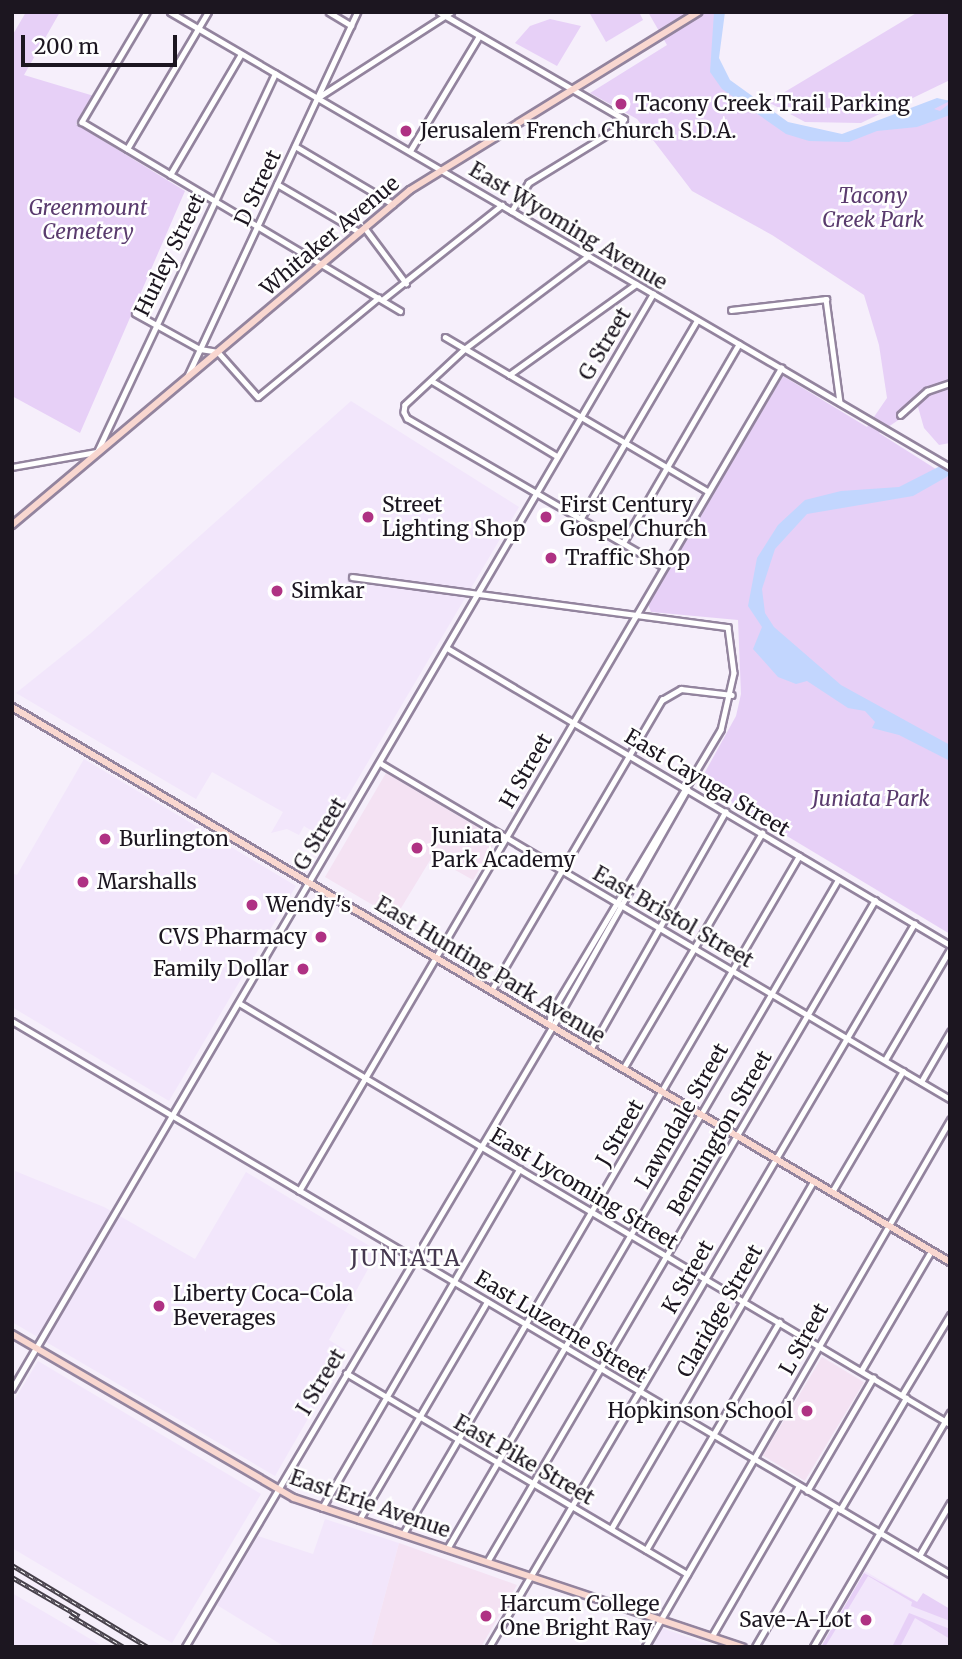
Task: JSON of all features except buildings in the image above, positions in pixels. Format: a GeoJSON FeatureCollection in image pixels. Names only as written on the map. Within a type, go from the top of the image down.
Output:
{"type":"FeatureCollection","features":[{"type":"Feature","properties":{"kind":"main road","name":"Whitaker Avenue"},"geometry":{"type":"LineString","coordinates":[[12,525],[393,204],[443,170],[698,12]]}},
{"type":"Feature","properties":{"kind":"main road","name":"East Hunting Park Avenue"},"geometry":{"type":"LineString","coordinates":[[12,707],[950,1262]]}},
{"type":"Feature","properties":{"kind":"main road","name":"East Erie Avenue"},"geometry":{"type":"LineString","coordinates":[[12,1334],[276,1490],[322,1508],[743,1647]]}},
{"type":"Feature","properties":{"kind":"street"},"geometry":{"type":"LineString","coordinates":[[147,12],[82,122],[400,311]]}},
{"type":"Feature","properties":{"kind":"street","name":"East Wyoming Avenue"},"geometry":{"type":"LineString","coordinates":[[170,12],[950,467]]}},
{"type":"Feature","properties":{"kind":"street"},"geometry":{"type":"LineString","coordinates":[[127,149],[208,12]]}},
{"type":"Feature","properties":{"kind":"street"},"geometry":{"type":"LineString","coordinates":[[329,12],[351,25]]}},
{"type":"Feature","properties":{"kind":"street","name":"D Street"},"geometry":{"type":"LineString","coordinates":[[187,377],[357,12]]}},
{"type":"Feature","properties":{"kind":"street"},"geometry":{"type":"LineString","coordinates":[[439,12],[624,119],[622,126],[529,183],[512,211]]}},
{"type":"Feature","properties":{"kind":"street"},"geometry":{"type":"LineString","coordinates":[[318,98],[451,12]]}},
{"type":"Feature","properties":{"kind":"street"},"geometry":{"type":"LineString","coordinates":[[410,151],[479,36]]}},
{"type":"Feature","properties":{"kind":"street"},"geometry":{"type":"LineString","coordinates":[[170,175],[242,54]]}},
{"type":"Feature","properties":{"kind":"street","name":"Hurley Street"},"geometry":{"type":"LineString","coordinates":[[97,452],[154,324],[275,74]]}},
{"type":"Feature","properties":{"kind":"street"},"geometry":{"type":"LineString","coordinates":[[295,146],[393,204]]}},
{"type":"Feature","properties":{"kind":"street"},"geometry":{"type":"LineString","coordinates":[[277,184],[363,231],[406,283]]}},
{"type":"Feature","properties":{"kind":"street"},"geometry":{"type":"LineString","coordinates":[[135,313],[200,349],[218,352],[258,397],[502,205]]}},
{"type":"Feature","properties":{"kind":"street"},"geometry":{"type":"LineString","coordinates":[[589,256],[465,349],[405,405],[404,412],[407,418],[664,567]]}},
{"type":"Feature","properties":{"kind":"street"},"geometry":{"type":"LineString","coordinates":[[509,375],[636,284]]}},
{"type":"Feature","properties":{"kind":"street","name":"G Street"},"geometry":{"type":"LineString","coordinates":[[12,1389],[653,294]]}},
{"type":"Feature","properties":{"kind":"street"},"geometry":{"type":"LineString","coordinates":[[732,310],[826,299],[840,402]]}},
{"type":"Feature","properties":{"kind":"street"},"geometry":{"type":"LineString","coordinates":[[581,518],[697,320]]}},
{"type":"Feature","properties":{"kind":"street"},"geometry":{"type":"LineString","coordinates":[[445,337],[708,491]]}},
{"type":"Feature","properties":{"kind":"street"},"geometry":{"type":"LineString","coordinates":[[622,543],[739,344]]}},
{"type":"Feature","properties":{"kind":"street","name":"H Street"},"geometry":{"type":"LineString","coordinates":[[299,1191],[780,368]]}},
{"type":"Feature","properties":{"kind":"street"},"geometry":{"type":"LineString","coordinates":[[432,381],[558,456]]}},
{"type":"Feature","properties":{"kind":"street"},"geometry":{"type":"LineString","coordinates":[[900,415],[927,391],[950,383]]}},
{"type":"Feature","properties":{"kind":"street"},"geometry":{"type":"LineString","coordinates":[[12,467],[97,452]]}},
{"type":"Feature","properties":{"kind":"street"},"geometry":{"type":"LineString","coordinates":[[352,577],[636,615]]}},
{"type":"Feature","properties":{"kind":"street","name":"I Street"},"geometry":{"type":"LineString","coordinates":[[185,1647],[412,1257],[623,905],[721,730],[732,695],[728,627],[636,615]]}},
{"type":"Feature","properties":{"kind":"street","name":"East Cayuga Street"},"geometry":{"type":"LineString","coordinates":[[447,648],[950,947]]}},
{"type":"Feature","properties":{"kind":"street"},"geometry":{"type":"LineString","coordinates":[[491,991],[668,694],[681,689],[732,695]]}},
{"type":"Feature","properties":{"kind":"street","name":"East Bristol Street"},"geometry":{"type":"LineString","coordinates":[[380,762],[950,1099]]}},
{"type":"Feature","properties":{"kind":"street","name":"I Street"},"geometry":{"type":"LineString","coordinates":[[550,1026],[551,1014],[687,789]]}},
{"type":"Feature","properties":{"kind":"street"},"geometry":{"type":"LineString","coordinates":[[590,1050],[725,812]]}},
{"type":"Feature","properties":{"kind":"street"},"geometry":{"type":"LineString","coordinates":[[623,1069],[762,833]]}},
{"type":"Feature","properties":{"kind":"street","name":"J Street"},"geometry":{"type":"LineString","coordinates":[[403,1534],[799,856]]}},
{"type":"Feature","properties":{"kind":"street","name":"Lawndale Street"},"geometry":{"type":"LineString","coordinates":[[447,1549],[838,880]]}},
{"type":"Feature","properties":{"kind":"street","name":"Bennington Street"},"geometry":{"type":"LineString","coordinates":[[487,1562],[875,900]]}},
{"type":"Feature","properties":{"kind":"street","name":"K Street"},"geometry":{"type":"LineString","coordinates":[[489,1647],[914,924]]}},
{"type":"Feature","properties":{"kind":"street"},"geometry":{"type":"LineString","coordinates":[[885,1060],[950,947]]}},
{"type":"Feature","properties":{"kind":"street","name":"East Lycoming Street"},"geometry":{"type":"LineString","coordinates":[[239,1003],[947,1422]]}},
{"type":"Feature","properties":{"kind":"street","name":"East Luzerne Street"},"geometry":{"type":"LineString","coordinates":[[12,1021],[950,1574]]}},
{"type":"Feature","properties":{"kind":"street"},"geometry":{"type":"LineString","coordinates":[[921,1082],[950,1032]]}},
{"type":"Feature","properties":{"kind":"street"},"geometry":{"type":"LineString","coordinates":[[832,1192],[903,1071]]}},
{"type":"Feature","properties":{"kind":"street","name":"L Street"},"geometry":{"type":"LineString","coordinates":[[645,1647],[950,1120]]}},
{"type":"Feature","properties":{"kind":"street"},"geometry":{"type":"LineString","coordinates":[[322,1508],[519,1169]]}},
{"type":"Feature","properties":{"kind":"street","name":"Claridge Street"},"geometry":{"type":"LineString","coordinates":[[611,1529],[813,1182]]}},
{"type":"Feature","properties":{"kind":"street"},"geometry":{"type":"LineString","coordinates":[[861,1371],[931,1251]]}},
{"type":"Feature","properties":{"kind":"street"},"geometry":{"type":"LineString","coordinates":[[359,1520],[487,1302]]}},
{"type":"Feature","properties":{"kind":"street"},"geometry":{"type":"LineString","coordinates":[[755,1647],[950,1314]]}},
{"type":"Feature","properties":{"kind":"street"},"geometry":{"type":"LineString","coordinates":[[646,1550],[779,1322]]}},
{"type":"Feature","properties":{"kind":"street","name":"East Pike Street"},"geometry":{"type":"LineString","coordinates":[[346,1373],[687,1574]]}},
{"type":"Feature","properties":{"kind":"street"},"geometry":{"type":"LineString","coordinates":[[807,1491],[873,1378]]}},
{"type":"Feature","properties":{"kind":"street"},"geometry":{"type":"LineString","coordinates":[[813,1647],[950,1413]]}},
{"type":"Feature","properties":{"kind":"street"},"geometry":{"type":"LineString","coordinates":[[712,1636],[799,1486]]}},
{"type":"Feature","properties":{"kind":"street"},"geometry":{"type":"LineString","coordinates":[[919,1556],[950,1503]]}},
{"type":"Feature","properties":{"kind":"shaded area"},"geometry":{"type":"Polygon","coordinates":[[[351,401],[519,507],[323,838],[304,826],[299,835],[287,829],[271,833],[283,812],[212,772],[196,799],[16,693],[91,633],[351,401]]]}},
{"type":"Feature","properties":{"kind":"shaded area"},"geometry":{"type":"Polygon","coordinates":[[[84,759],[296,886],[169,1101],[12,1007],[12,873],[17,875],[84,759]]]}},
{"type":"Feature","properties":{"kind":"shaded area","name":"Juniata Park Academy"},"geometry":{"type":"Polygon","coordinates":[[[386,773],[497,839],[473,880],[432,857],[395,918],[325,877],[386,773]]]}},
{"type":"Feature","properties":{"kind":"shaded area"},"geometry":{"type":"Polygon","coordinates":[[[15,1171],[104,1207],[195,1259],[246,1172],[378,1251],[329,1340],[347,1351],[275,1476],[12,1322],[15,1171]]]}},
{"type":"Feature","properties":{"kind":"shaded area"},"geometry":{"type":"Polygon","coordinates":[[[822,1357],[864,1382],[805,1481],[763,1456],[822,1357]]]}},
{"type":"Feature","properties":{"kind":"shaded area"},"geometry":{"type":"Polygon","coordinates":[[[38,1361],[261,1494],[172,1643],[12,1548],[12,1404],[38,1361]]]}},
{"type":"Feature","properties":{"kind":"shaded area"},"geometry":{"type":"Polygon","coordinates":[[[325,1519],[399,1543],[371,1647],[285,1647],[217,1605],[258,1536],[313,1554],[325,1519]]]}},
{"type":"Feature","properties":{"kind":"shaded area"},"geometry":{"type":"Polygon","coordinates":[[[399,1543],[517,1585],[481,1647],[371,1647],[399,1543]]]}},
{"type":"Feature","properties":{"kind":"shaded area"},"geometry":{"type":"Polygon","coordinates":[[[865,1571],[950,1621],[950,1647],[821,1647],[865,1571]]]}},
{"type":"Feature","properties":{"kind":"shaded area"},"geometry":{"type":"Polygon","coordinates":[[[12,1593],[104,1647],[12,1647],[12,1593]]]}},
{"type":"Feature","properties":{"kind":"shaded area"},"geometry":{"type":"Polygon","coordinates":[[[662,1628],[713,1646],[713,1647],[651,1647],[662,1628]]]}},
{"type":"Feature","properties":{"kind":"green space","name":"Greenmount Cemetery"},"geometry":{"type":"Polygon","coordinates":[[[26,12],[60,12],[24,75],[94,96],[76,124],[185,191],[80,433],[12,396],[12,36],[26,12]]]}},
{"type":"Feature","properties":{"kind":"green space"},"geometry":{"type":"Polygon","coordinates":[[[589,12],[639,12],[643,20],[606,42],[589,12]]]}},
{"type":"Feature","properties":{"kind":"green space"},"geometry":{"type":"Polygon","coordinates":[[[648,12],[720,12],[717,65],[727,86],[779,125],[834,139],[928,103],[950,100],[950,443],[939,445],[924,428],[918,407],[879,433],[950,478],[950,934],[699,783],[736,716],[741,694],[738,620],[651,612],[648,604],[783,376],[867,427],[887,398],[879,345],[864,295],[772,235],[692,191],[637,119],[590,93],[667,45],[648,12]]]}},
{"type":"Feature","properties":{"kind":"green space"},"geometry":{"type":"Polygon","coordinates":[[[918,12],[950,12],[950,80],[861,123],[805,122],[768,102],[918,12]]]}},
{"type":"Feature","properties":{"kind":"green space"},"geometry":{"type":"Polygon","coordinates":[[[550,19],[581,26],[557,66],[515,43],[530,26],[550,19]]]}},
{"type":"Feature","properties":{"kind":"green space"},"geometry":{"type":"Polygon","coordinates":[[[864,1573],[917,1602],[923,1593],[950,1609],[950,1621],[911,1606],[912,1602],[868,1576],[825,1647],[821,1647],[864,1573]]]}},
{"type":"Feature","properties":{"kind":"green space"},"geometry":{"type":"Polygon","coordinates":[[[909,1613],[950,1629],[950,1639],[915,1618],[900,1647],[892,1647],[909,1613]]]}},
{"type":"Feature","properties":{"kind":"water"},"geometry":{"type":"Polygon","coordinates":[[[714,12],[725,12],[719,58],[730,80],[788,122],[842,134],[937,98],[950,101],[934,109],[940,111],[950,103],[950,115],[917,127],[877,131],[849,142],[809,141],[786,134],[722,89],[710,72],[714,12]]]}},
{"type":"Feature","properties":{"kind":"water"},"geometry":{"type":"Polygon","coordinates":[[[950,461],[950,475],[913,496],[807,514],[775,549],[762,589],[765,613],[774,627],[841,685],[950,745],[950,761],[899,735],[872,728],[875,722],[865,711],[848,708],[807,681],[796,684],[778,677],[753,649],[762,627],[748,606],[757,558],[778,525],[805,500],[841,491],[899,487],[950,461]]]}},
{"type":"Feature","properties":{"kind":"railway"},"geometry":{"type":"LineString","coordinates":[[12,1565],[148,1647]]}},
{"type":"Feature","properties":{"kind":"railway"},"geometry":{"type":"LineString","coordinates":[[12,1577],[79,1616]]}},
{"type":"Feature","properties":{"kind":"railway"},"geometry":{"type":"LineString","coordinates":[[70,1615],[124,1647]]}},
{"type":"Feature","properties":{"kind":"place","name":"Tacony Creek Trail Parking"},"geometry":{"type":"Point","coordinates":[621,104]}},
{"type":"Feature","properties":{"kind":"place","name":"Jerusalem French Church S.D.A."},"geometry":{"type":"Point","coordinates":[406,131]}},
{"type":"Feature","properties":{"kind":"place","name":"Street Lighting Shop"},"geometry":{"type":"Point","coordinates":[368,517]}},
{"type":"Feature","properties":{"kind":"place","name":"First Century Gospel Church"},"geometry":{"type":"Point","coordinates":[546,517]}},
{"type":"Feature","properties":{"kind":"place","name":"Traffic Shop"},"geometry":{"type":"Point","coordinates":[551,558]}},
{"type":"Feature","properties":{"kind":"place","name":"Simkar"},"geometry":{"type":"Point","coordinates":[277,591]}},
{"type":"Feature","properties":{"kind":"place","name":"Burlington"},"geometry":{"type":"Point","coordinates":[105,839]}},
{"type":"Feature","properties":{"kind":"place","name":"Juniata Park Academy"},"geometry":{"type":"Point","coordinates":[417,848]}},
{"type":"Feature","properties":{"kind":"place","name":"Marshalls"},"geometry":{"type":"Point","coordinates":[83,882]}},
{"type":"Feature","properties":{"kind":"place","name":"Wendy's"},"geometry":{"type":"Point","coordinates":[252,905]}},
{"type":"Feature","properties":{"kind":"place","name":"CVS Pharmacy"},"geometry":{"type":"Point","coordinates":[321,937]}},
{"type":"Feature","properties":{"kind":"place","name":"Family Dollar"},"geometry":{"type":"Point","coordinates":[303,969]}},
{"type":"Feature","properties":{"kind":"place","name":"Liberty Coca-Cola Beverages"},"geometry":{"type":"Point","coordinates":[159,1306]}},
{"type":"Feature","properties":{"kind":"place","name":"Hopkinson School"},"geometry":{"type":"Point","coordinates":[807,1411]}},
{"type":"Feature","properties":{"kind":"place","name":"Harcum College One Bright Ray"},"geometry":{"type":"Point","coordinates":[486,1616]}},
{"type":"Feature","properties":{"kind":"place","name":"Save-A-Lot"},"geometry":{"type":"Point","coordinates":[866,1620]}},
{"type":"Feature","properties":{"kind":"district","name":"JUNIATA"},"geometry":{"type":"Point","coordinates":[406,1258]}},
{"type":"Feature","properties":{"kind":"park label","name":"Tacony Creek Park"},"geometry":{"type":"Point","coordinates":[873,208]}},
{"type":"Feature","properties":{"kind":"park label","name":"Juniata Park"},"geometry":{"type":"Point","coordinates":[871,799]}}]}
